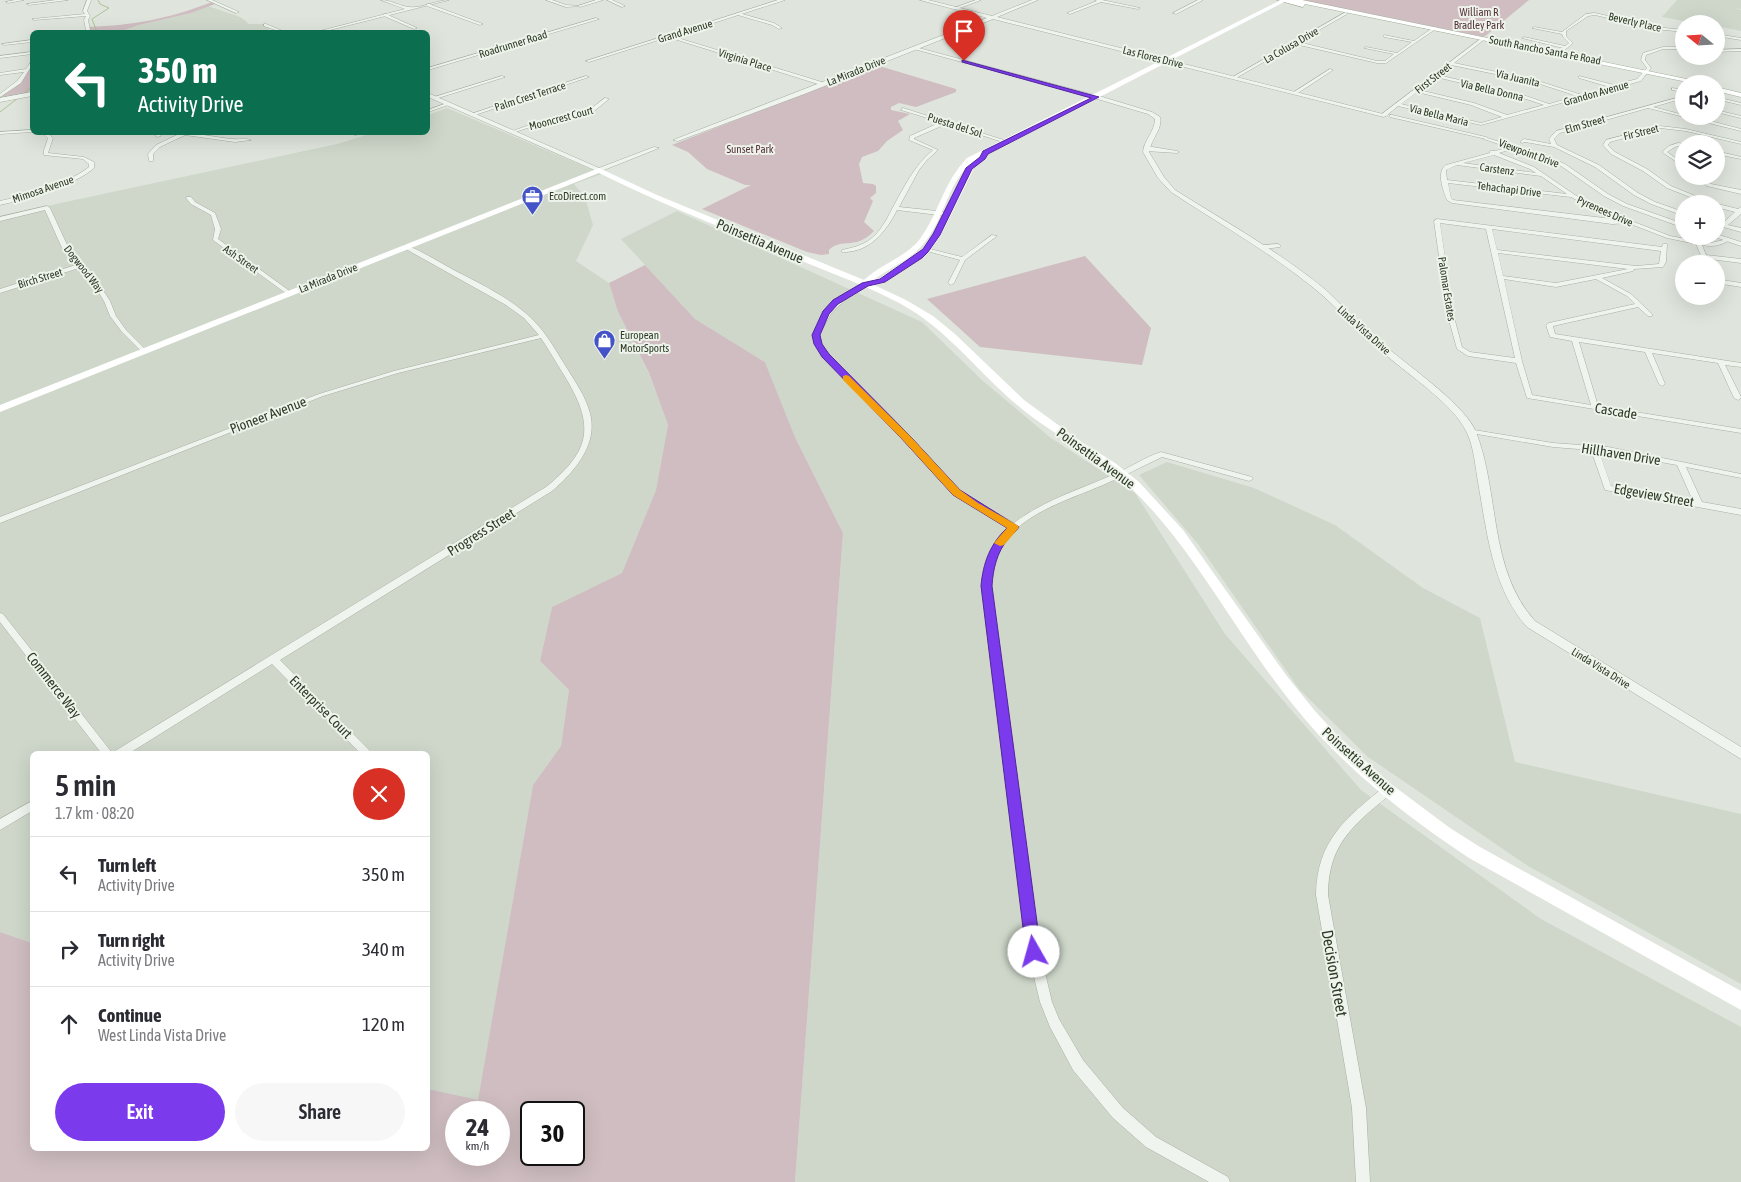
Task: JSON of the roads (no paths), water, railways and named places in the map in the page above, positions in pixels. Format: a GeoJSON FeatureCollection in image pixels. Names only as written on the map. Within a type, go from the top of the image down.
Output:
{"type":"FeatureCollection","features":[{"type":"Feature","properties":{"kind":"main road","name":"South Rancho Santa Fe Road"},"geometry":{"type":"LineString","coordinates":[[1283,0],[1433,29]]}},
{"type":"Feature","properties":{"kind":"main road"},"geometry":{"type":"LineString","coordinates":[[865,284],[872,276],[916,247],[926,235],[961,167],[976,156],[1008,142],[1283,0]]}},
{"type":"Feature","properties":{"kind":"main road","name":"South Rancho Santa Fe Road"},"geometry":{"type":"LineString","coordinates":[[1294,0],[1675,78]]}},
{"type":"Feature","properties":{"kind":"main road","name":"South Rancho Santa Fe Road"},"geometry":{"type":"LineString","coordinates":[[1482,39],[1559,53],[1675,79]]}},
{"type":"Feature","properties":{"kind":"main road"},"geometry":{"type":"LineString","coordinates":[[1725,89],[1741,93]]}},
{"type":"Feature","properties":{"kind":"main road"},"geometry":{"type":"LineString","coordinates":[[865,284],[883,280],[926,250],[970,168],[985,153]]}},
{"type":"Feature","properties":{"kind":"main road","name":"La Mirada Drive"},"geometry":{"type":"LineString","coordinates":[[0,409],[599,170]]}},
{"type":"Feature","properties":{"kind":"main road","name":"Poinsettia Avenue"},"geometry":{"type":"LineString","coordinates":[[599,170],[654,197],[865,284],[903,302],[930,318],[952,336],[1020,402],[1122,474],[1163,513],[1289,689],[1310,715],[1361,766],[1425,818],[1503,871],[1536,886],[1741,1001]]}},
{"type":"Feature","properties":{"kind":"main road"},"geometry":{"type":"LineString","coordinates":[[883,280],[883,284],[903,302]]}},
{"type":"Feature","properties":{"kind":"street"},"geometry":{"type":"LineString","coordinates":[[8,2],[22,0]]}},
{"type":"Feature","properties":{"kind":"street"},"geometry":{"type":"LineString","coordinates":[[29,4],[66,0]]}},
{"type":"Feature","properties":{"kind":"street"},"geometry":{"type":"LineString","coordinates":[[88,30],[86,20],[88,16],[86,15],[85,6],[89,0]]}},
{"type":"Feature","properties":{"kind":"street"},"geometry":{"type":"LineString","coordinates":[[209,0],[237,12]]}},
{"type":"Feature","properties":{"kind":"street"},"geometry":{"type":"LineString","coordinates":[[383,0],[409,9]]}},
{"type":"Feature","properties":{"kind":"street"},"geometry":{"type":"LineString","coordinates":[[326,30],[446,0]]}},
{"type":"Feature","properties":{"kind":"street"},"geometry":{"type":"LineString","coordinates":[[548,0],[566,6],[580,6],[601,0]]}},
{"type":"Feature","properties":{"kind":"street"},"geometry":{"type":"LineString","coordinates":[[609,0],[623,6]]}},
{"type":"Feature","properties":{"kind":"street","name":"Grand Avenue"},"geometry":{"type":"LineString","coordinates":[[588,61],[783,0]]}},
{"type":"Feature","properties":{"kind":"street","name":"Las Flores Drive"},"geometry":{"type":"LineString","coordinates":[[922,0],[1384,115]]}},
{"type":"Feature","properties":{"kind":"street"},"geometry":{"type":"LineString","coordinates":[[956,8],[979,0]]}},
{"type":"Feature","properties":{"kind":"street","name":"La Mirada Drive"},"geometry":{"type":"LineString","coordinates":[[676,140],[1036,0]]}},
{"type":"Feature","properties":{"kind":"street"},"geometry":{"type":"LineString","coordinates":[[1070,13],[1099,0],[1138,8]]}},
{"type":"Feature","properties":{"kind":"street"},"geometry":{"type":"LineString","coordinates":[[1122,5],[1134,0]]}},
{"type":"Feature","properties":{"kind":"street"},"geometry":{"type":"LineString","coordinates":[[1175,13],[1201,0]]}},
{"type":"Feature","properties":{"kind":"street"},"geometry":{"type":"LineString","coordinates":[[428,4],[481,24]]}},
{"type":"Feature","properties":{"kind":"street","name":"La Colusa Drive"},"geometry":{"type":"LineString","coordinates":[[1235,77],[1346,13]]}},
{"type":"Feature","properties":{"kind":"street"},"geometry":{"type":"LineString","coordinates":[[739,14],[774,24],[780,28]]}},
{"type":"Feature","properties":{"kind":"street"},"geometry":{"type":"LineString","coordinates":[[1563,33],[1587,14]]}},
{"type":"Feature","properties":{"kind":"street","name":"Beverly Place"},"geometry":{"type":"LineString","coordinates":[[1587,14],[1603,15],[1655,28],[1675,30]]}},
{"type":"Feature","properties":{"kind":"street"},"geometry":{"type":"LineString","coordinates":[[34,19],[86,15]]}},
{"type":"Feature","properties":{"kind":"street"},"geometry":{"type":"LineString","coordinates":[[385,15],[415,28]]}},
{"type":"Feature","properties":{"kind":"street","name":"Roadrunner Road"},"geometry":{"type":"LineString","coordinates":[[430,68],[597,19]]}},
{"type":"Feature","properties":{"kind":"street"},"geometry":{"type":"LineString","coordinates":[[265,25],[278,30]]}},
{"type":"Feature","properties":{"kind":"street"},"geometry":{"type":"LineString","coordinates":[[1534,28],[1563,33],[1571,43],[1559,53]]}},
{"type":"Feature","properties":{"kind":"street"},"geometry":{"type":"LineString","coordinates":[[1295,43],[1378,62],[1387,61],[1433,29]]}},
{"type":"Feature","properties":{"kind":"street","name":"Virginia Place"},"geometry":{"type":"LineString","coordinates":[[668,36],[823,84]]}},
{"type":"Feature","properties":{"kind":"street"},"geometry":{"type":"LineString","coordinates":[[1385,36],[1415,42]]}},
{"type":"Feature","properties":{"kind":"street"},"geometry":{"type":"LineString","coordinates":[[1725,36],[1741,39]]}},
{"type":"Feature","properties":{"kind":"street"},"geometry":{"type":"LineString","coordinates":[[1524,38],[1566,47]]}},
{"type":"Feature","properties":{"kind":"street","name":"First Street"},"geometry":{"type":"LineString","coordinates":[[1384,115],[1482,39]]}},
{"type":"Feature","properties":{"kind":"street"},"geometry":{"type":"LineString","coordinates":[[4,44],[30,41]]}},
{"type":"Feature","properties":{"kind":"street"},"geometry":{"type":"LineString","coordinates":[[915,48],[1150,112],[1158,118],[1158,126],[1146,149]]}},
{"type":"Feature","properties":{"kind":"street"},"geometry":{"type":"LineString","coordinates":[[1366,48],[1398,54]]}},
{"type":"Feature","properties":{"kind":"street"},"geometry":{"type":"LineString","coordinates":[[1647,72],[1649,68],[1643,60],[1644,54],[1664,48],[1675,48]]}},
{"type":"Feature","properties":{"kind":"street"},"geometry":{"type":"LineString","coordinates":[[1725,51],[1741,50]]}},
{"type":"Feature","properties":{"kind":"street"},"geometry":{"type":"LineString","coordinates":[[0,58],[30,53]]}},
{"type":"Feature","properties":{"kind":"street","name":"Via Juanita"},"geometry":{"type":"LineString","coordinates":[[1452,64],[1535,81],[1583,96]]}},
{"type":"Feature","properties":{"kind":"street"},"geometry":{"type":"LineString","coordinates":[[0,96],[19,82],[30,66]]}},
{"type":"Feature","properties":{"kind":"street"},"geometry":{"type":"LineString","coordinates":[[0,74],[28,70]]}},
{"type":"Feature","properties":{"kind":"street"},"geometry":{"type":"LineString","coordinates":[[1296,92],[1330,70]]}},
{"type":"Feature","properties":{"kind":"street","name":"Grandon Avenue"},"geometry":{"type":"LineString","coordinates":[[1481,124],[1639,80],[1647,72]]}},
{"type":"Feature","properties":{"kind":"street","name":"Via Bella Donna"},"geometry":{"type":"LineString","coordinates":[[1435,76],[1521,96],[1549,106]]}},
{"type":"Feature","properties":{"kind":"street"},"geometry":{"type":"LineString","coordinates":[[430,97],[504,77]]}},
{"type":"Feature","properties":{"kind":"street","name":"Palm Crest Terrace"},"geometry":{"type":"LineString","coordinates":[[473,114],[587,77]]}},
{"type":"Feature","properties":{"kind":"street"},"geometry":{"type":"LineString","coordinates":[[1580,77],[1616,87]]}},
{"type":"Feature","properties":{"kind":"street"},"geometry":{"type":"LineString","coordinates":[[1417,90],[1472,104],[1507,118]]}},
{"type":"Feature","properties":{"kind":"street"},"geometry":{"type":"LineString","coordinates":[[0,100],[30,94]]}},
{"type":"Feature","properties":{"kind":"street","name":"Poinsettia Avenue"},"geometry":{"type":"LineString","coordinates":[[430,97],[599,170]]}},
{"type":"Feature","properties":{"kind":"street","name":"Mooncrest Court"},"geometry":{"type":"LineString","coordinates":[[512,132],[542,122],[592,111],[607,99]]}},
{"type":"Feature","properties":{"kind":"street","name":"Elm Street"},"geometry":{"type":"LineString","coordinates":[[1675,100],[1558,132],[1551,139],[1555,146],[1597,166],[1636,194],[1653,203],[1675,211]]}},
{"type":"Feature","properties":{"kind":"street"},"geometry":{"type":"LineString","coordinates":[[1725,100],[1741,104]]}},
{"type":"Feature","properties":{"kind":"street"},"geometry":{"type":"LineString","coordinates":[[430,110],[449,104]]}},
{"type":"Feature","properties":{"kind":"street","name":"Via Bella Maria"},"geometry":{"type":"LineString","coordinates":[[1398,105],[1481,124]]}},
{"type":"Feature","properties":{"kind":"street"},"geometry":{"type":"LineString","coordinates":[[1646,107],[1675,114]]}},
{"type":"Feature","properties":{"kind":"street","name":"Puesta del Sol"},"geometry":{"type":"LineString","coordinates":[[903,109],[1008,142]]}},
{"type":"Feature","properties":{"kind":"street"},"geometry":{"type":"LineString","coordinates":[[1725,113],[1741,117]]}},
{"type":"Feature","properties":{"kind":"street","name":"Viewpoint Drive"},"geometry":{"type":"LineString","coordinates":[[1392,116],[1516,147],[1563,165],[1606,195],[1625,205],[1675,223]]}},
{"type":"Feature","properties":{"kind":"street"},"geometry":{"type":"LineString","coordinates":[[844,251],[862,246],[872,240],[895,208],[917,169],[936,150],[911,140],[912,137],[946,122]]}},
{"type":"Feature","properties":{"kind":"street"},"geometry":{"type":"LineString","coordinates":[[1721,125],[1741,130]]}},
{"type":"Feature","properties":{"kind":"street","name":"Fir Street"},"geometry":{"type":"LineString","coordinates":[[1689,195],[1669,188],[1645,170],[1613,153],[1605,145],[1608,141],[1660,127],[1686,130],[1741,144]]}},
{"type":"Feature","properties":{"kind":"street"},"geometry":{"type":"LineString","coordinates":[[0,132],[30,131]]}},
{"type":"Feature","properties":{"kind":"street","name":"Mimosa Avenue"},"geometry":{"type":"LineString","coordinates":[[0,203],[17,200],[74,179],[91,168],[92,163],[84,158],[46,154],[51,138],[47,135]]}},
{"type":"Feature","properties":{"kind":"street"},"geometry":{"type":"LineString","coordinates":[[151,160],[150,154],[154,149],[181,135]]}},
{"type":"Feature","properties":{"kind":"street"},"geometry":{"type":"LineString","coordinates":[[190,135],[235,141],[249,140]]}},
{"type":"Feature","properties":{"kind":"street"},"geometry":{"type":"LineString","coordinates":[[1522,142],[1524,140],[1555,146]]}},
{"type":"Feature","properties":{"kind":"street"},"geometry":{"type":"LineString","coordinates":[[1729,155],[1741,144]]}},
{"type":"Feature","properties":{"kind":"street"},"geometry":{"type":"LineString","coordinates":[[1675,145],[1667,148],[1664,152],[1675,160]]}},
{"type":"Feature","properties":{"kind":"street"},"geometry":{"type":"LineString","coordinates":[[1516,147],[1453,163],[1444,169],[1449,199],[1452,201],[1612,222],[1627,222]]}},
{"type":"Feature","properties":{"kind":"street","name":"La Mirada Drive"},"geometry":{"type":"LineString","coordinates":[[599,170],[656,148]]}},
{"type":"Feature","properties":{"kind":"street"},"geometry":{"type":"LineString","coordinates":[[1146,149],[1177,152],[1146,149]]}},
{"type":"Feature","properties":{"kind":"street","name":"Linda Vista Drive"},"geometry":{"type":"LineString","coordinates":[[1146,149],[1161,178],[1173,191],[1264,247],[1324,293],[1364,333],[1454,406],[1471,431],[1480,464],[1496,553],[1508,588],[1522,614],[1540,630],[1741,754]]}},
{"type":"Feature","properties":{"kind":"street","name":"Pyrenees Drive"},"geometry":{"type":"LineString","coordinates":[[1492,152],[1525,165],[1573,196],[1627,222],[1675,238]]}},
{"type":"Feature","properties":{"kind":"street"},"geometry":{"type":"LineString","coordinates":[[1725,154],[1740,157]]}},
{"type":"Feature","properties":{"kind":"street","name":"Carstenz"},"geometry":{"type":"LineString","coordinates":[[1453,163],[1542,175]]}},
{"type":"Feature","properties":{"kind":"street","name":"Tehachapi Drive"},"geometry":{"type":"LineString","coordinates":[[1445,182],[1573,196]]}},
{"type":"Feature","properties":{"kind":"street"},"geometry":{"type":"LineString","coordinates":[[1710,185],[1741,192]]}},
{"type":"Feature","properties":{"kind":"street","name":"Ash Street"},"geometry":{"type":"LineString","coordinates":[[189,198],[193,203],[213,214],[218,229],[215,239],[289,293]]}},
{"type":"Feature","properties":{"kind":"street","name":"Fir Street"},"geometry":{"type":"LineString","coordinates":[[1725,207],[1740,211]]}},
{"type":"Feature","properties":{"kind":"street"},"geometry":{"type":"LineString","coordinates":[[0,218],[47,208]]}},
{"type":"Feature","properties":{"kind":"street","name":"Dogwood Way"},"geometry":{"type":"LineString","coordinates":[[47,208],[66,248],[79,266],[98,285],[113,316],[124,331],[144,351]]}},
{"type":"Feature","properties":{"kind":"street"},"geometry":{"type":"LineString","coordinates":[[895,208],[947,214]]}},
{"type":"Feature","properties":{"kind":"street"},"geometry":{"type":"LineString","coordinates":[[1725,225],[1740,211]]}},
{"type":"Feature","properties":{"kind":"street","name":"Palomar Estates"},"geometry":{"type":"LineString","coordinates":[[1489,228],[1437,221],[1450,313],[1459,348],[1468,354],[1519,361]]}},
{"type":"Feature","properties":{"kind":"street"},"geometry":{"type":"LineString","coordinates":[[1725,226],[1741,230]]}},
{"type":"Feature","properties":{"kind":"street"},"geometry":{"type":"LineString","coordinates":[[1519,361],[1489,228],[1663,249]]}},
{"type":"Feature","properties":{"kind":"street"},"geometry":{"type":"LineString","coordinates":[[951,283],[963,259],[994,236]]}},
{"type":"Feature","properties":{"kind":"street"},"geometry":{"type":"LineString","coordinates":[[1500,277],[1556,285],[1598,278],[1636,268],[1661,266],[1663,262],[1663,249],[1669,237]]}},
{"type":"Feature","properties":{"kind":"street"},"geometry":{"type":"LineString","coordinates":[[1726,240],[1741,245]]}},
{"type":"Feature","properties":{"kind":"street"},"geometry":{"type":"LineString","coordinates":[[1699,245],[1704,256],[1741,262]]}},
{"type":"Feature","properties":{"kind":"street"},"geometry":{"type":"LineString","coordinates":[[1264,247],[1278,246]]}},
{"type":"Feature","properties":{"kind":"street","name":"Progress Street"},"geometry":{"type":"LineString","coordinates":[[124,751],[549,489],[574,464],[584,448],[588,432],[588,418],[583,403],[543,336],[532,322],[512,305],[406,247]]}},
{"type":"Feature","properties":{"kind":"street"},"geometry":{"type":"LineString","coordinates":[[926,250],[963,259]]}},
{"type":"Feature","properties":{"kind":"street"},"geometry":{"type":"LineString","coordinates":[[1494,251],[1636,268]]}},
{"type":"Feature","properties":{"kind":"street","name":"Birch Street"},"geometry":{"type":"LineString","coordinates":[[0,291],[79,266]]}},
{"type":"Feature","properties":{"kind":"street"},"geometry":{"type":"LineString","coordinates":[[1598,278],[1629,295],[1650,315]]}},
{"type":"Feature","properties":{"kind":"street"},"geometry":{"type":"LineString","coordinates":[[1725,282],[1741,285]]}},
{"type":"Feature","properties":{"kind":"street"},"geometry":{"type":"LineString","coordinates":[[865,284],[836,302],[826,313],[816,335],[822,352],[906,437],[957,493],[974,505],[1014,527]]}},
{"type":"Feature","properties":{"kind":"street"},"geometry":{"type":"LineString","coordinates":[[1640,305],[1549,325],[1552,336],[1721,364],[1741,365]]}},
{"type":"Feature","properties":{"kind":"street","name":"Pioneer Avenue"},"geometry":{"type":"LineString","coordinates":[[0,520],[321,395],[394,373],[543,336]]}},
{"type":"Feature","properties":{"kind":"street"},"geometry":{"type":"LineString","coordinates":[[1575,340],[1595,407]]}},
{"type":"Feature","properties":{"kind":"street"},"geometry":{"type":"LineString","coordinates":[[1648,352],[1662,384]]}},
{"type":"Feature","properties":{"kind":"street","name":"Cascade"},"geometry":{"type":"LineString","coordinates":[[1519,361],[1529,397],[1741,431]]}},
{"type":"Feature","properties":{"kind":"street"},"geometry":{"type":"LineString","coordinates":[[1721,364],[1738,398]]}},
{"type":"Feature","properties":{"kind":"street","name":"Hillhaven Drive"},"geometry":{"type":"LineString","coordinates":[[1471,431],[1553,445],[1608,449],[1741,476]]}},
{"type":"Feature","properties":{"kind":"street","name":"Edgeview Street"},"geometry":{"type":"LineString","coordinates":[[1594,448],[1608,488],[1741,512]]}},
{"type":"Feature","properties":{"kind":"street"},"geometry":{"type":"LineString","coordinates":[[1223,1182],[1151,1142],[1118,1113],[1078,1065],[1054,1023],[1046,1002],[1034,952],[987,586],[988,570],[993,554],[1002,538],[1014,527],[1038,511],[1122,474],[1161,454],[1249,479]]}},
{"type":"Feature","properties":{"kind":"street"},"geometry":{"type":"LineString","coordinates":[[1681,465],[1698,503]]}},
{"type":"Feature","properties":{"kind":"street","name":"Commerce Way"},"geometry":{"type":"LineString","coordinates":[[0,616],[106,751]]}},
{"type":"Feature","properties":{"kind":"street","name":"Enterprise Court"},"geometry":{"type":"LineString","coordinates":[[274,660],[365,751]]}},
{"type":"Feature","properties":{"kind":"street","name":"Decision Street"},"geometry":{"type":"LineString","coordinates":[[1363,1182],[1359,1108],[1322,895],[1324,868],[1333,842],[1348,823],[1389,789]]}},
{"type":"Feature","properties":{"kind":"street"},"geometry":{"type":"LineString","coordinates":[[0,825],[30,807]]}},
{"type":"Feature","properties":{"kind":"waterway"},"geometry":{"type":"LineString","coordinates":[[96,30],[92,19],[109,8],[100,4],[98,0]]}},
{"type":"Feature","properties":{"kind":"waterway"},"geometry":{"type":"LineString","coordinates":[[22,95],[30,88]]}},
{"type":"Feature","properties":{"kind":"waterway"},"geometry":{"type":"LineString","coordinates":[[0,112],[18,98]]}},
{"type":"Feature","properties":{"kind":"place","name":"EcoDirect.com"},"geometry":{"type":"Point","coordinates":[533,215]}},
{"type":"Feature","properties":{"kind":"place","name":"European MotorSports"},"geometry":{"type":"Point","coordinates":[604,360]}},
{"type":"Feature","properties":{"kind":"park label","name":"William R Bradley Park"},"geometry":{"type":"Point","coordinates":[1479,18]}},
{"type":"Feature","properties":{"kind":"park label","name":"Sunset Park"},"geometry":{"type":"Point","coordinates":[750,149]}}]}
